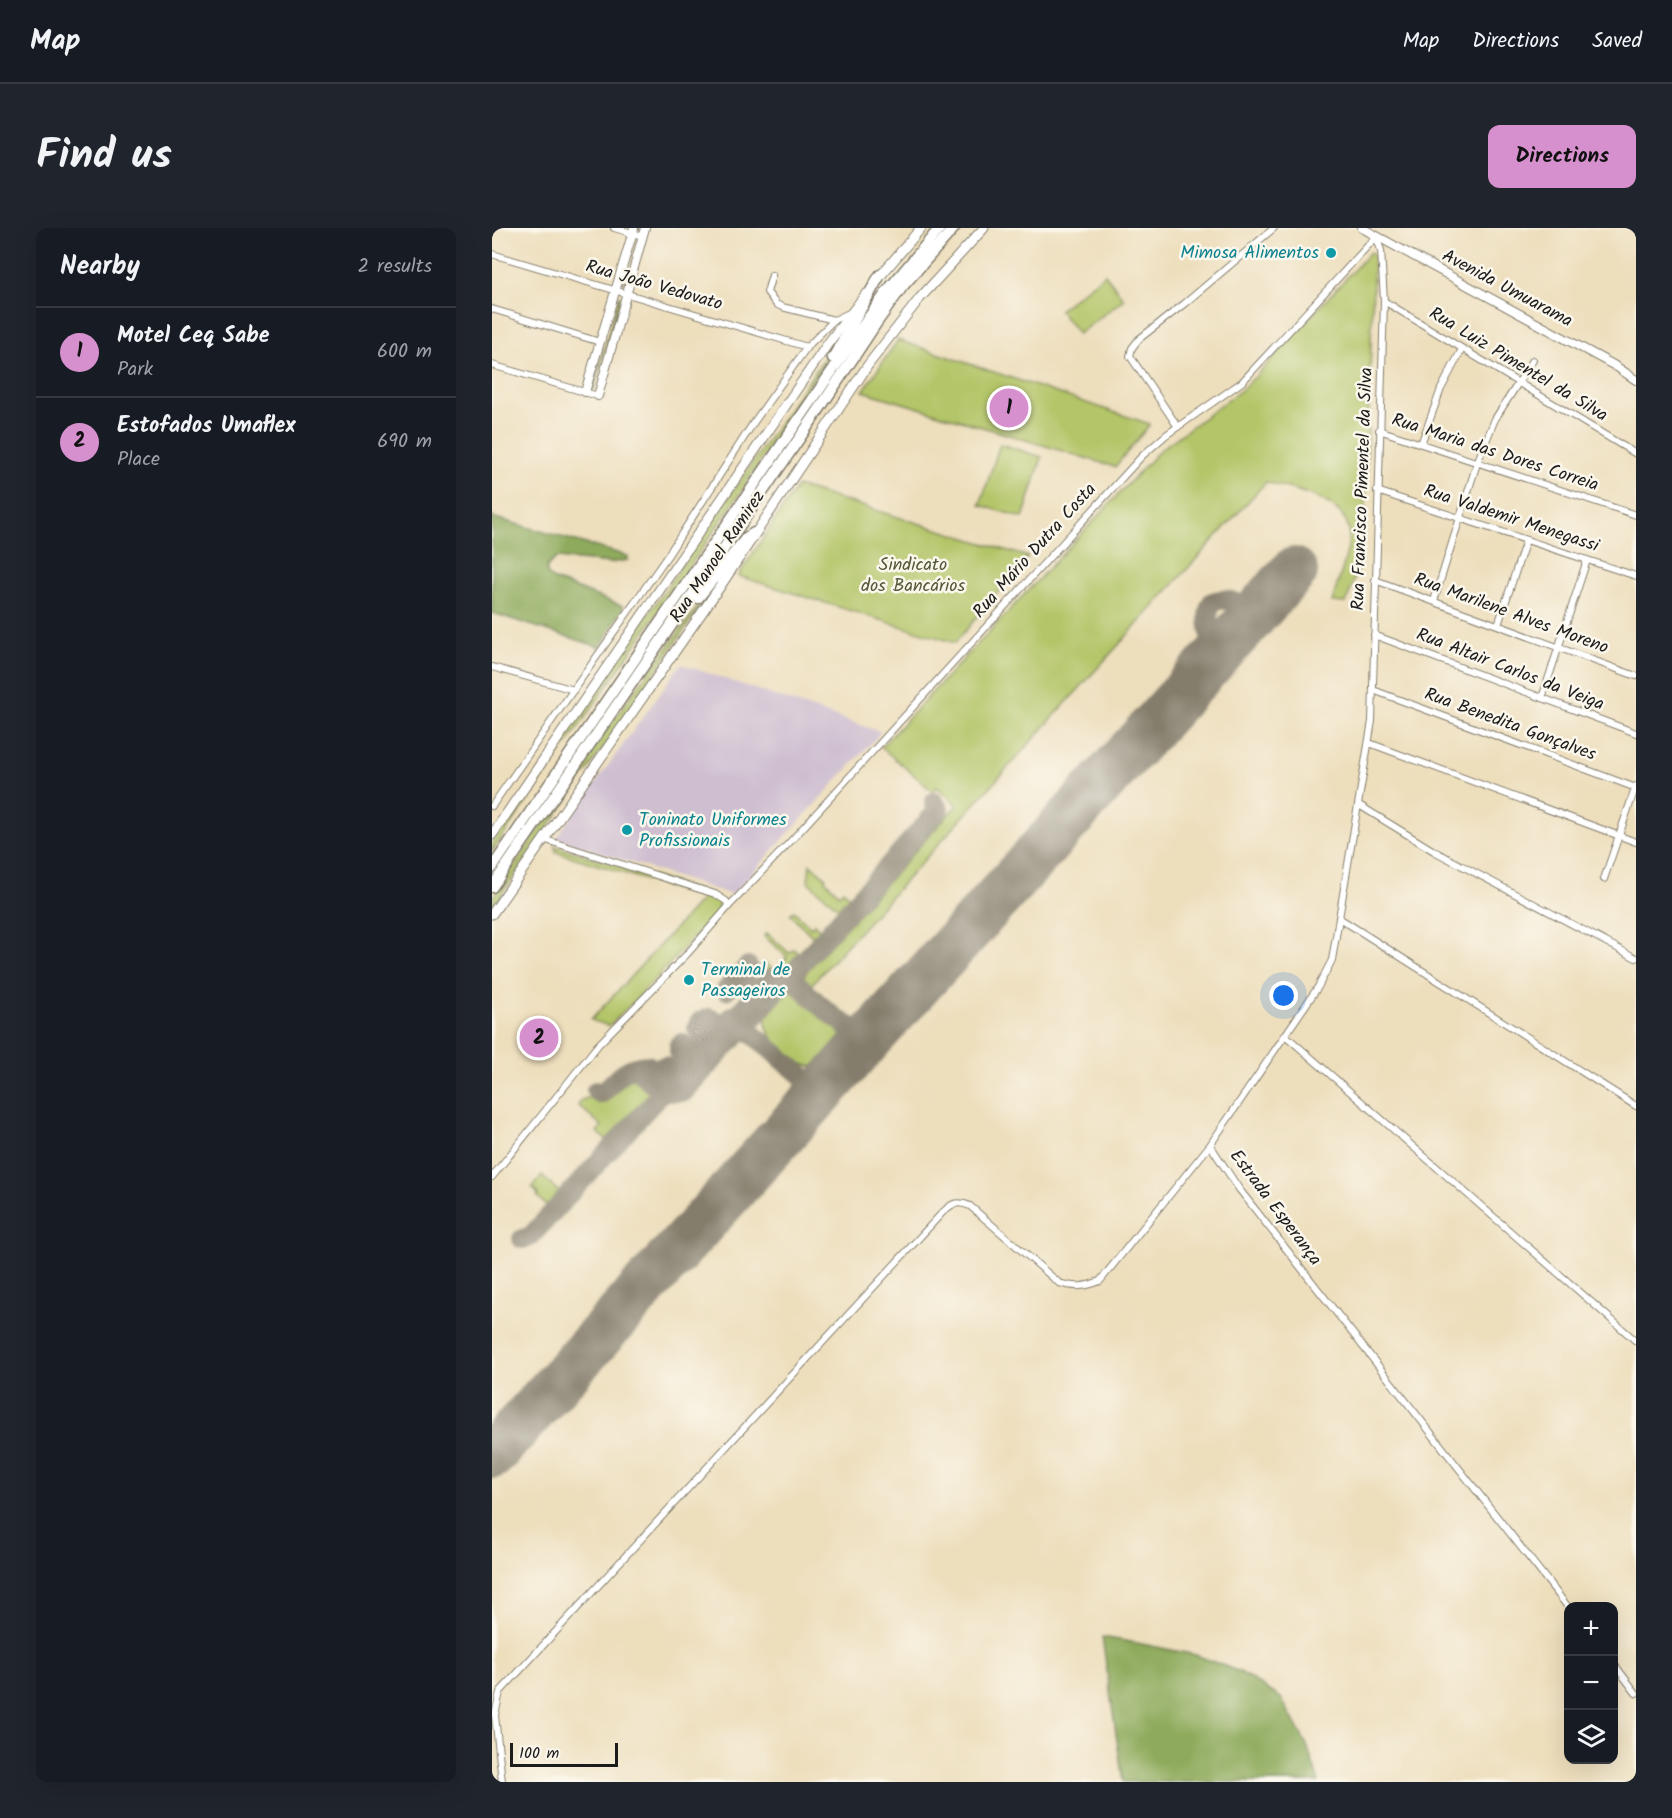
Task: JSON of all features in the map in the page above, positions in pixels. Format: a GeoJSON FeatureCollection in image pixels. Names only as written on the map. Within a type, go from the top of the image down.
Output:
{"type":"FeatureCollection","features":[{"type":"Feature","properties":{"kind":"highway"},"geometry":{"type":"LineString","coordinates":[[492,868],[827,377],[889,289],[940,228]]}},
{"type":"Feature","properties":{"kind":"highway"},"geometry":{"type":"LineString","coordinates":[[492,886],[877,322],[903,286],[954,228]]}},
{"type":"Feature","properties":{"kind":"highway"},"geometry":{"type":"LineString","coordinates":[[827,377],[828,367],[880,275]]}},
{"type":"Feature","properties":{"kind":"highway"},"geometry":{"type":"LineString","coordinates":[[678,616],[689,608],[746,538],[754,533]]}},
{"type":"Feature","properties":{"kind":"main road"},"geometry":{"type":"LineString","coordinates":[[493,831],[850,313],[921,228]]}},
{"type":"Feature","properties":{"kind":"main road","name":"Rua Manoel Ramirez"},"geometry":{"type":"LineString","coordinates":[[492,914],[719,588],[754,533],[880,350],[920,298],[984,228]]}},
{"type":"Feature","properties":{"kind":"street"},"geometry":{"type":"LineString","coordinates":[[492,364],[598,396],[644,232],[614,228]]}},
{"type":"Feature","properties":{"kind":"street"},"geometry":{"type":"LineString","coordinates":[[1178,427],[1130,356],[1132,348],[1139,339],[1274,228]]}},
{"type":"Feature","properties":{"kind":"street","name":"Avenida Umuarama"},"geometry":{"type":"LineString","coordinates":[[1362,228],[1617,367],[1636,380]]}},
{"type":"Feature","properties":{"kind":"street"},"geometry":{"type":"LineString","coordinates":[[585,392],[633,231]]}},
{"type":"Feature","properties":{"kind":"street","name":"Rua Mário Dutra Costa"},"geometry":{"type":"LineString","coordinates":[[492,1177],[598,1045],[645,998],[789,843],[1142,456],[1178,427],[1242,382],[1376,237]]}},
{"type":"Feature","properties":{"kind":"street","name":"Rua Francisco Pimentel da Silva"},"geometry":{"type":"LineString","coordinates":[[1369,743],[1372,722],[1384,301],[1381,250],[1376,237]]}},
{"type":"Feature","properties":{"kind":"street","name":"Rua João Vedovato"},"geometry":{"type":"LineString","coordinates":[[492,254],[807,347]]}},
{"type":"Feature","properties":{"kind":"street"},"geometry":{"type":"LineString","coordinates":[[772,275],[767,292],[776,304],[834,320]]}},
{"type":"Feature","properties":{"kind":"street","name":"Rua Luiz Pimentel da Silva"},"geometry":{"type":"LineString","coordinates":[[1384,301],[1636,454]]}},
{"type":"Feature","properties":{"kind":"street"},"geometry":{"type":"LineString","coordinates":[[492,309],[600,342]]}},
{"type":"Feature","properties":{"kind":"street"},"geometry":{"type":"LineString","coordinates":[[492,806],[574,690],[807,347],[834,320],[850,313]]}},
{"type":"Feature","properties":{"kind":"street"},"geometry":{"type":"LineString","coordinates":[[1421,444],[1441,389],[1462,348]]}},
{"type":"Feature","properties":{"kind":"street"},"geometry":{"type":"LineString","coordinates":[[1434,601],[1477,464],[1495,419],[1533,360]]}},
{"type":"Feature","properties":{"kind":"street","name":"Rua Maria das Dores Correia"},"geometry":{"type":"LineString","coordinates":[[1379,430],[1636,515]]}},
{"type":"Feature","properties":{"kind":"street","name":"Rua Valdemir Menegassi"},"geometry":{"type":"LineString","coordinates":[[1377,491],[1636,576]]}},
{"type":"Feature","properties":{"kind":"street"},"geometry":{"type":"LineString","coordinates":[[1498,625],[1526,540]]}},
{"type":"Feature","properties":{"kind":"street"},"geometry":{"type":"LineString","coordinates":[[1542,698],[1587,560]]}},
{"type":"Feature","properties":{"kind":"street","name":"Rua Marilene Alves Moreno"},"geometry":{"type":"LineString","coordinates":[[1375,580],[1636,676]]}},
{"type":"Feature","properties":{"kind":"street","name":"Rua Altair Carlos da Veiga"},"geometry":{"type":"LineString","coordinates":[[1374,635],[1636,733]]}},
{"type":"Feature","properties":{"kind":"street"},"geometry":{"type":"LineString","coordinates":[[492,667],[574,690]]}},
{"type":"Feature","properties":{"kind":"street","name":"Rua Benedita Gonçalves"},"geometry":{"type":"LineString","coordinates":[[1373,690],[1636,787]]}},
{"type":"Feature","properties":{"kind":"street"},"geometry":{"type":"LineString","coordinates":[[1369,743],[1636,842]]}},
{"type":"Feature","properties":{"kind":"street","name":"Estrada Esperança"},"geometry":{"type":"LineString","coordinates":[[1369,743],[1332,960],[1318,987],[1210,1145],[1239,1189],[1565,1602]]}},
{"type":"Feature","properties":{"kind":"street"},"geometry":{"type":"LineString","coordinates":[[1604,879],[1636,787]]}},
{"type":"Feature","properties":{"kind":"street"},"geometry":{"type":"LineString","coordinates":[[1359,806],[1434,852],[1636,958]]}},
{"type":"Feature","properties":{"kind":"street"},"geometry":{"type":"LineString","coordinates":[[543,839],[715,894],[726,901],[729,906]]}},
{"type":"Feature","properties":{"kind":"street"},"geometry":{"type":"LineString","coordinates":[[1340,918],[1636,1106]]}},
{"type":"Feature","properties":{"kind":"street"},"geometry":{"type":"LineString","coordinates":[[1285,1035],[1636,1341]]}},
{"type":"Feature","properties":{"kind":"street"},"geometry":{"type":"LineString","coordinates":[[502,1782],[495,1715],[500,1692],[942,1213],[951,1205],[963,1203],[1059,1283],[1083,1287],[1100,1281],[1210,1145]]}},
{"type":"Feature","properties":{"kind":"street"},"geometry":{"type":"LineString","coordinates":[[1618,1669],[1636,1693]]}},
{"type":"Feature","properties":{"kind":"shaded area","name":"Toninato Uniformes Profissionais"},"geometry":{"type":"Polygon","coordinates":[[[681,664],[881,732],[732,895],[556,838],[681,664]]]}},
{"type":"Feature","properties":{"kind":"green space"},"geometry":{"type":"Polygon","coordinates":[[[1370,252],[1374,255],[1365,521],[1360,564],[1346,603],[1332,602],[1347,550],[1349,533],[1346,521],[1339,512],[1317,497],[1266,482],[812,984],[808,984],[803,978],[808,970],[957,805],[937,787],[932,791],[881,747],[1160,450],[1241,390],[1256,376],[1370,252]]]}},
{"type":"Feature","properties":{"kind":"green space"},"geometry":{"type":"Polygon","coordinates":[[[1105,274],[1124,299],[1078,334],[1059,310],[1105,274]]]}},
{"type":"Feature","properties":{"kind":"green space"},"geometry":{"type":"Polygon","coordinates":[[[619,296],[621,297],[594,390],[592,390],[619,296]]]}},
{"type":"Feature","properties":{"kind":"green space"},"geometry":{"type":"Polygon","coordinates":[[[849,322],[736,499],[492,852],[492,842],[849,322]]]}},
{"type":"Feature","properties":{"kind":"green space"},"geometry":{"type":"Polygon","coordinates":[[[898,340],[1150,424],[1115,467],[863,391],[898,340]]]}},
{"type":"Feature","properties":{"kind":"green space"},"geometry":{"type":"Polygon","coordinates":[[[1000,444],[1042,457],[1023,518],[980,505],[1000,444]]]}},
{"type":"Feature","properties":{"kind":"green space","name":"Sindicato dos Bancários"},"geometry":{"type":"Polygon","coordinates":[[[797,486],[1028,557],[955,643],[738,576],[797,486]]]}},
{"type":"Feature","properties":{"kind":"green space"},"geometry":{"type":"Polygon","coordinates":[[[492,517],[628,556],[628,560],[610,563],[557,558],[547,567],[547,573],[552,579],[623,606],[600,647],[492,613],[492,517]]]}},
{"type":"Feature","properties":{"kind":"green space"},"geometry":{"type":"Polygon","coordinates":[[[734,558],[492,908],[492,898],[630,697],[734,558]]]}},
{"type":"Feature","properties":{"kind":"green space"},"geometry":{"type":"Polygon","coordinates":[[[555,846],[713,895],[719,901],[718,911],[609,1026],[591,1020],[703,898],[556,852],[555,846]]]}},
{"type":"Feature","properties":{"kind":"green space"},"geometry":{"type":"Polygon","coordinates":[[[810,864],[839,894],[843,890],[853,901],[843,912],[808,882],[810,864]]]}},
{"type":"Feature","properties":{"kind":"green space"},"geometry":{"type":"Polygon","coordinates":[[[794,911],[811,927],[814,924],[824,934],[817,941],[790,914],[794,911]]]}},
{"type":"Feature","properties":{"kind":"green space"},"geometry":{"type":"Polygon","coordinates":[[[767,933],[789,953],[794,949],[802,956],[779,983],[760,966],[764,962],[776,971],[787,957],[764,936],[767,933]]]}},
{"type":"Feature","properties":{"kind":"green space"},"geometry":{"type":"Polygon","coordinates":[[[791,984],[849,1037],[832,1058],[819,1066],[802,1064],[793,1058],[776,1043],[766,1025],[766,1017],[770,1008],[791,984]]]}},
{"type":"Feature","properties":{"kind":"green space"},"geometry":{"type":"Polygon","coordinates":[[[629,1073],[636,1075],[654,1092],[609,1142],[597,1132],[602,1126],[578,1105],[581,1100],[590,1097],[599,1104],[629,1073]]]}},
{"type":"Feature","properties":{"kind":"green space"},"geometry":{"type":"Polygon","coordinates":[[[542,1176],[561,1194],[548,1208],[532,1187],[542,1176]]]}},
{"type":"Feature","properties":{"kind":"green space"},"geometry":{"type":"Polygon","coordinates":[[[1102,1637],[1196,1655],[1240,1672],[1281,1698],[1307,1745],[1319,1782],[1123,1782],[1102,1637]]]}},
{"type":"Feature","properties":{"kind":"taxiway"},"geometry":{"type":"LineString","coordinates":[[1209,665],[1212,649],[1208,617],[1212,602],[1229,600],[1253,616]]}},
{"type":"Feature","properties":{"kind":"taxiway"},"geometry":{"type":"LineString","coordinates":[[734,1039],[734,1032],[738,1026],[743,1024],[749,1031],[748,1026],[751,1020],[939,809],[934,802]]}},
{"type":"Feature","properties":{"kind":"taxiway"},"geometry":{"type":"LineString","coordinates":[[748,966],[743,972],[742,979],[765,1000]]}},
{"type":"Feature","properties":{"kind":"taxiway"},"geometry":{"type":"LineString","coordinates":[[790,977],[818,1004],[839,1020],[851,1027],[875,1033]]}},
{"type":"Feature","properties":{"kind":"taxiway"},"geometry":{"type":"LineString","coordinates":[[522,1239],[530,1237],[732,1016],[737,1015],[770,978]]}},
{"type":"Feature","properties":{"kind":"taxiway"},"geometry":{"type":"LineString","coordinates":[[726,990],[735,980],[742,979]]}},
{"type":"Feature","properties":{"kind":"taxiway"},"geometry":{"type":"LineString","coordinates":[[715,1052],[710,1046],[710,1041],[697,1028],[700,1022],[709,1018],[722,1023]]}},
{"type":"Feature","properties":{"kind":"taxiway"},"geometry":{"type":"LineString","coordinates":[[844,1024],[853,1037],[855,1055]]}},
{"type":"Feature","properties":{"kind":"taxiway"},"geometry":{"type":"LineString","coordinates":[[637,1070],[662,1090],[684,1092],[740,1031],[749,1031],[807,1080],[822,1082],[837,1075]]}},
{"type":"Feature","properties":{"kind":"taxiway"},"geometry":{"type":"LineString","coordinates":[[687,1057],[679,1052],[679,1045],[682,1043],[698,1054],[705,1063]]}},
{"type":"Feature","properties":{"kind":"taxiway"},"geometry":{"type":"LineString","coordinates":[[596,1091],[603,1093],[628,1070],[648,1065]]}},
{"type":"Feature","properties":{"kind":"taxiway"},"geometry":{"type":"LineString","coordinates":[[656,1073],[658,1068],[664,1066],[670,1069],[672,1074]]}},
{"type":"Feature","properties":{"kind":"taxiway"},"geometry":{"type":"LineString","coordinates":[[803,1077],[810,1096],[806,1109]]}},
{"type":"Feature","properties":{"kind":"runway"},"geometry":{"type":"LineString","coordinates":[[492,1455],[1294,571]]}},
{"type":"Feature","properties":{"kind":"place","name":"Mimosa Alimentos"},"geometry":{"type":"Point","coordinates":[1331,253]}},
{"type":"Feature","properties":{"kind":"place","name":"Motel Ceq Sabe"},"geometry":{"type":"Point","coordinates":[1009,408]}},
{"type":"Feature","properties":{"kind":"place","name":"Toninato Uniformes Profissionais"},"geometry":{"type":"Point","coordinates":[627,830]}},
{"type":"Feature","properties":{"kind":"place","name":"Terminal de Passageiros"},"geometry":{"type":"Point","coordinates":[689,980]}},
{"type":"Feature","properties":{"kind":"place","name":"Estofados Umaflex"},"geometry":{"type":"Point","coordinates":[539,1038]}}]}
